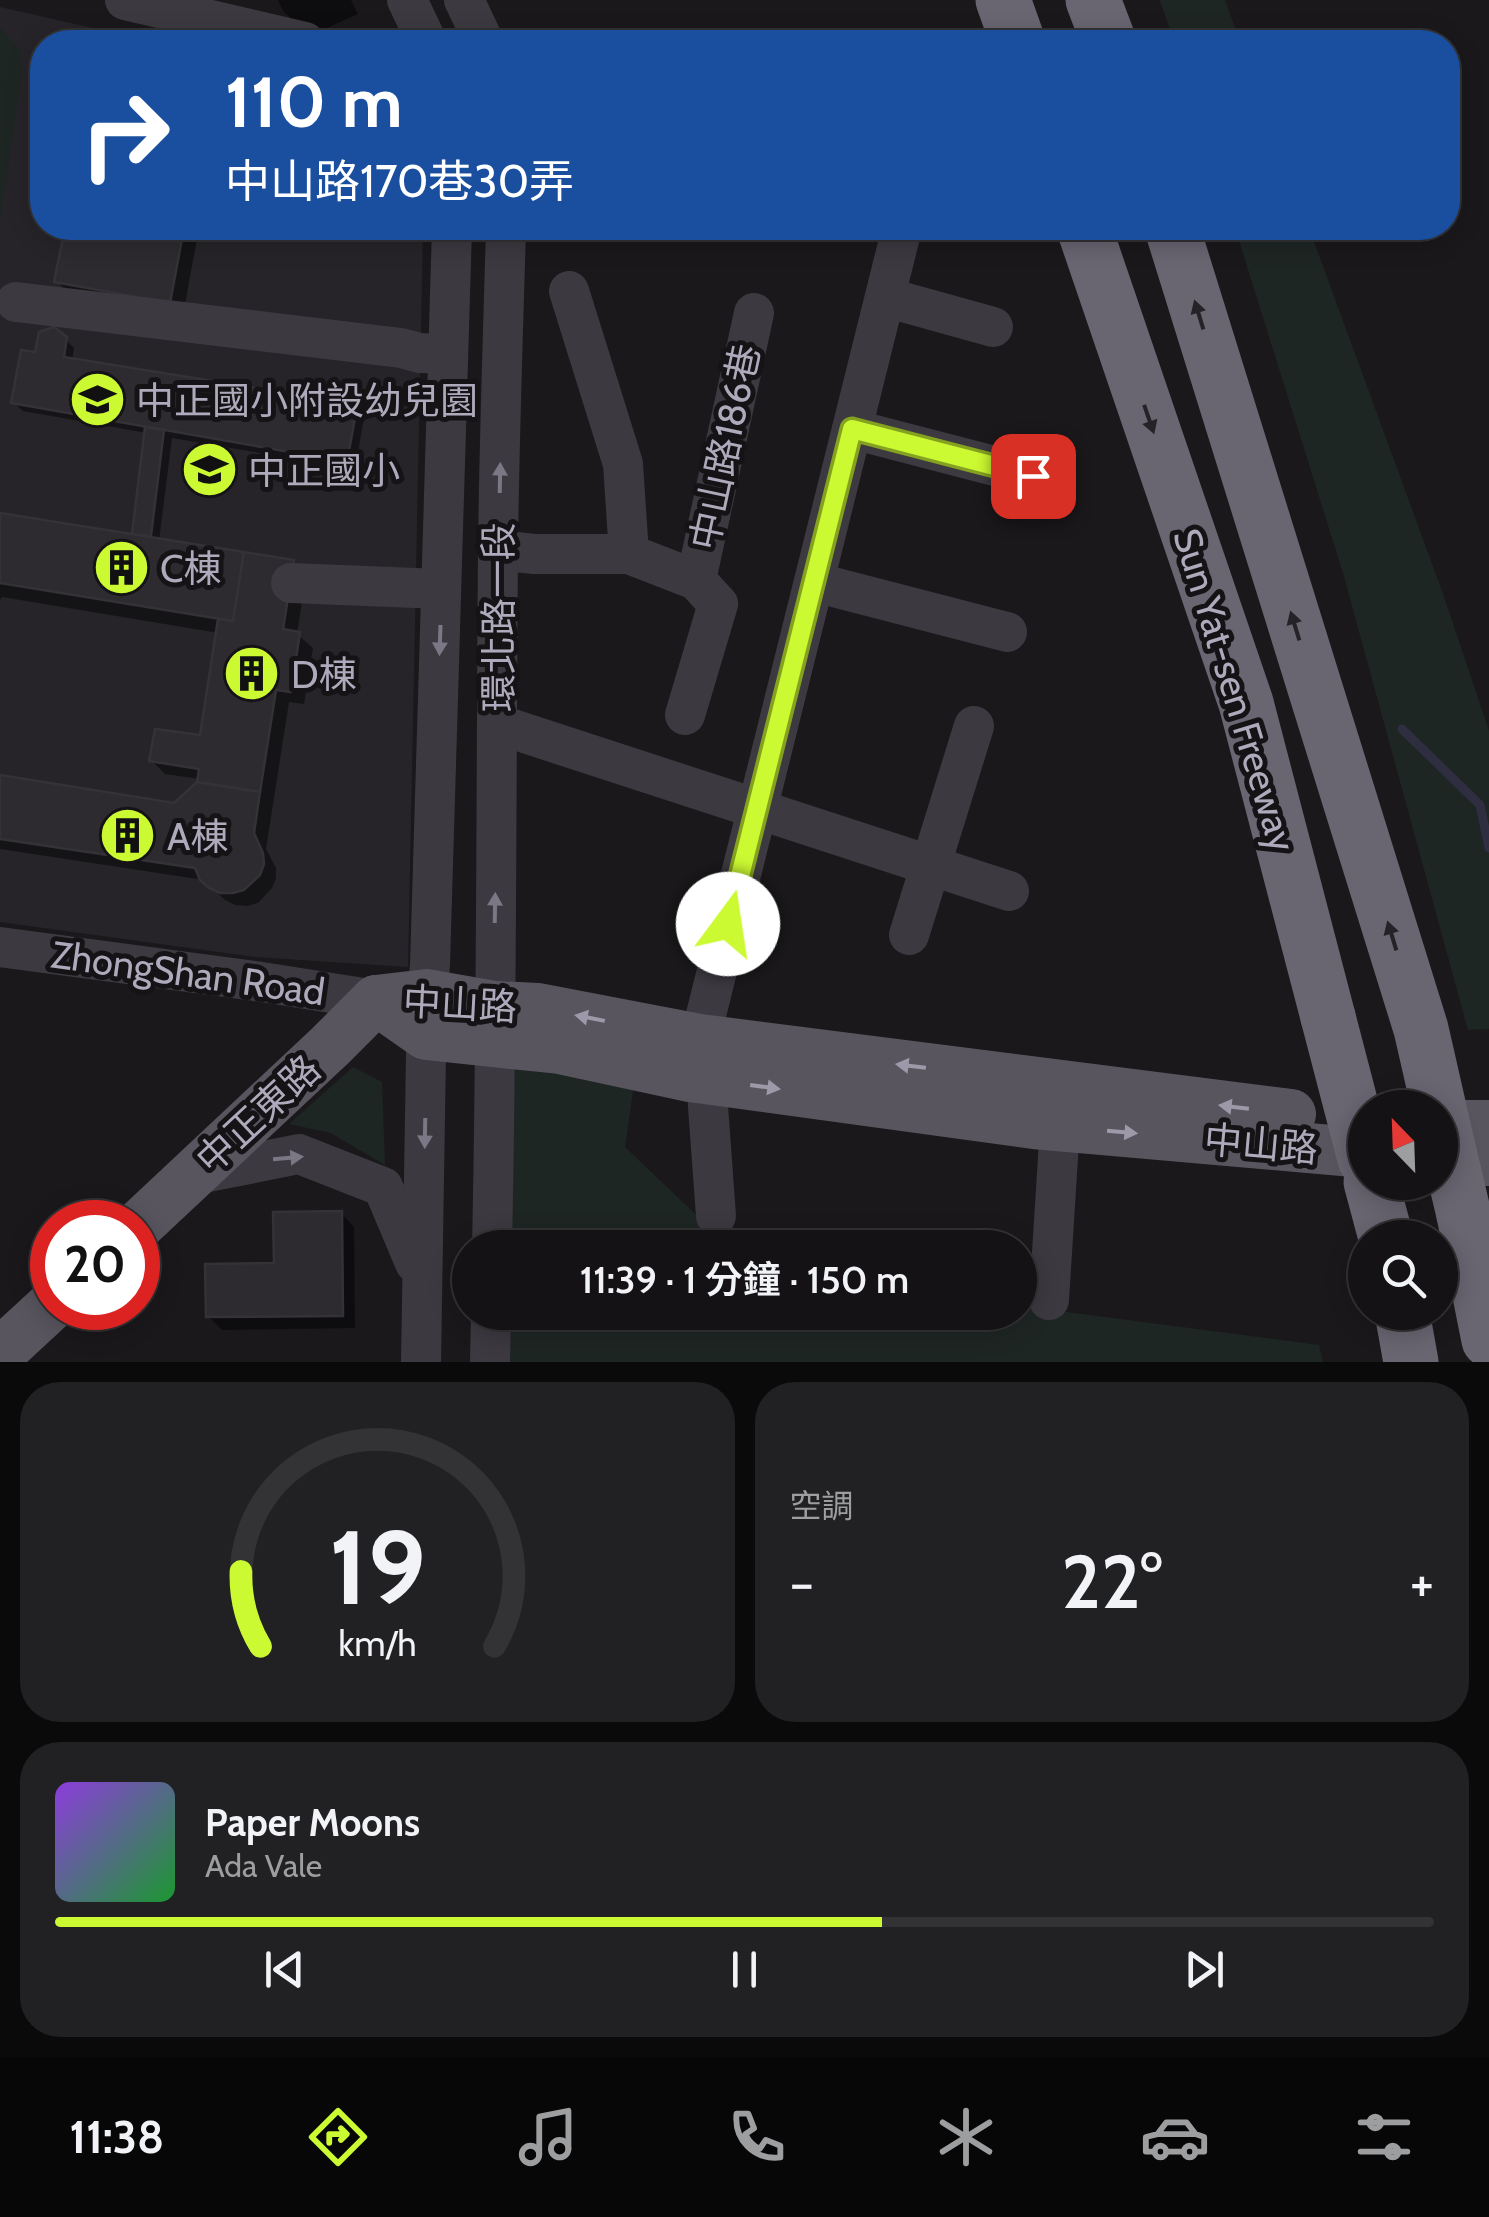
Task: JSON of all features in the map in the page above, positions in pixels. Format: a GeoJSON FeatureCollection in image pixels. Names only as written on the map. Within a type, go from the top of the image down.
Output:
{"type":"FeatureCollection","features":[{"type":"Feature","properties":{"kind":"highway"},"geometry":{"type":"LineString","coordinates":[[1003,0],[1014,30]]}},
{"type":"Feature","properties":{"kind":"highway"},"geometry":{"type":"LineString","coordinates":[[1094,0],[1105,30]]}},
{"type":"Feature","properties":{"kind":"highway","name":"Sun Yat-sen Freeway"},"geometry":{"type":"LineString","coordinates":[[1088,240],[1246,702],[1348,1092]]}},
{"type":"Feature","properties":{"kind":"highway","name":"Sun Yat-sen Freeway"},"geometry":{"type":"LineString","coordinates":[[1176,240],[1421,1029],[1435,1090]]}},
{"type":"Feature","properties":{"kind":"highway","name":"Sun Yat-sen Freeway"},"geometry":{"type":"LineString","coordinates":[[1458,1191],[1489,1340]]}},
{"type":"Feature","properties":{"kind":"highway"},"geometry":{"type":"LineString","coordinates":[[1406,1330],[1412,1362]]}},
{"type":"Feature","properties":{"kind":"main road","name":"中山路"},"geometry":{"type":"LineString","coordinates":[[376,1000],[427,1015],[496,1024],[538,1008],[703,1059],[1060,1126],[1348,1154]]}},
{"type":"Feature","properties":{"kind":"main road","name":"中正東路"},"geometry":{"type":"LineString","coordinates":[[160,1206],[376,1000]]}},
{"type":"Feature","properties":{"kind":"main road","name":"中山路"},"geometry":{"type":"LineString","coordinates":[[703,1059],[1348,1122]]}},
{"type":"Feature","properties":{"kind":"main road"},"geometry":{"type":"LineString","coordinates":[[1458,1125],[1489,1124]]}},
{"type":"Feature","properties":{"kind":"main road"},"geometry":{"type":"LineString","coordinates":[[1458,1159],[1489,1161]]}},
{"type":"Feature","properties":{"kind":"main road"},"geometry":{"type":"LineString","coordinates":[[0,1354],[30,1326]]}},
{"type":"Feature","properties":{"kind":"street"},"geometry":{"type":"LineString","coordinates":[[125,0],[253,30]]}},
{"type":"Feature","properties":{"kind":"street"},"geometry":{"type":"LineString","coordinates":[[407,0],[421,30]]}},
{"type":"Feature","properties":{"kind":"street"},"geometry":{"type":"LineString","coordinates":[[464,0],[478,30]]}},
{"type":"Feature","properties":{"kind":"street","name":"環北路一段"},"geometry":{"type":"LineString","coordinates":[[421,1362],[427,1015],[452,240]]}},
{"type":"Feature","properties":{"kind":"street","name":"環北路一段"},"geometry":{"type":"LineString","coordinates":[[492,1230],[498,550],[506,240]]}},
{"type":"Feature","properties":{"kind":"street"},"geometry":{"type":"LineString","coordinates":[[716,1216],[703,1059],[757,809],[899,240]]}},
{"type":"Feature","properties":{"kind":"street"},"geometry":{"type":"LineString","coordinates":[[569,292],[623,464],[628,554]]}},
{"type":"Feature","properties":{"kind":"street"},"geometry":{"type":"LineString","coordinates":[[884,297],[993,327]]}},
{"type":"Feature","properties":{"kind":"street"},"geometry":{"type":"LineString","coordinates":[[16,302],[448,354]]}},
{"type":"Feature","properties":{"kind":"street","name":"中山路186巷"},"geometry":{"type":"LineString","coordinates":[[696,580],[754,313]]}},
{"type":"Feature","properties":{"kind":"street"},"geometry":{"type":"LineString","coordinates":[[852,429],[1033,476]]}},
{"type":"Feature","properties":{"kind":"street","name":"中山路186巷"},"geometry":{"type":"LineString","coordinates":[[498,550],[628,554],[696,580],[718,604],[685,715]]}},
{"type":"Feature","properties":{"kind":"street"},"geometry":{"type":"LineString","coordinates":[[814,582],[1007,632]]}},
{"type":"Feature","properties":{"kind":"street"},"geometry":{"type":"LineString","coordinates":[[291,583],[441,589]]}},
{"type":"Feature","properties":{"kind":"street"},"geometry":{"type":"LineString","coordinates":[[498,724],[1009,891]]}},
{"type":"Feature","properties":{"kind":"street"},"geometry":{"type":"LineString","coordinates":[[909,935],[974,726]]}},
{"type":"Feature","properties":{"kind":"street","name":"ZhongShan Road"},"geometry":{"type":"LineString","coordinates":[[0,947],[376,1000]]}},
{"type":"Feature","properties":{"kind":"street"},"geometry":{"type":"LineString","coordinates":[[1050,1300],[1060,1126]]}},
{"type":"Feature","properties":{"kind":"street"},"geometry":{"type":"LineString","coordinates":[[193,1175],[299,1154],[383,1187],[422,1282]]}},
{"type":"Feature","properties":{"kind":"street"},"geometry":{"type":"LineString","coordinates":[[490,1362],[491,1330]]}},
{"type":"Feature","properties":{"kind":"shaded area"},"geometry":{"type":"Polygon","coordinates":[[[1160,0],[1225,0],[1236,30],[1170,30],[1160,0]]]}},
{"type":"Feature","properties":{"kind":"shaded area","name":"中正國小"},"geometry":{"type":"Polygon","coordinates":[[[0,7],[102,30],[30,30],[30,240],[423,240],[408,967],[255,957],[0,922],[0,7]]]}},
{"type":"Feature","properties":{"kind":"shaded area"},"geometry":{"type":"Polygon","coordinates":[[[0,27],[20,50],[22,72],[0,223],[0,27]]]}},
{"type":"Feature","properties":{"kind":"shaded area"},"geometry":{"type":"Polygon","coordinates":[[[1239,240],[1313,240],[1489,731],[1489,1029],[1468,1030],[1343,573],[1239,240]]]}},
{"type":"Feature","properties":{"kind":"shaded area"},"geometry":{"type":"Polygon","coordinates":[[[515,1062],[635,1077],[625,1147],[712,1230],[507,1230],[515,1062]]]}},
{"type":"Feature","properties":{"kind":"shaded area"},"geometry":{"type":"Polygon","coordinates":[[[353,1067],[382,1082],[385,1165],[331,1133],[289,1124],[353,1067]]]}},
{"type":"Feature","properties":{"kind":"shaded area"},"geometry":{"type":"Polygon","coordinates":[[[1037,1308],[1319,1345],[1323,1362],[505,1362],[505,1330],[1037,1330],[1037,1308]]]}},
{"type":"Feature","properties":{"kind":"building"},"geometry":{"type":"Polygon","coordinates":[[[63,240],[182,240],[170,303],[54,282],[63,240]]]}},
{"type":"Feature","properties":{"kind":"building"},"geometry":{"type":"Polygon","coordinates":[[[54,327],[67,337],[64,357],[336,401],[338,387],[349,382],[360,390],[347,462],[11,403],[21,350],[35,352],[39,332],[54,327]]]}},
{"type":"Feature","properties":{"kind":"building"},"geometry":{"type":"Polygon","coordinates":[[[145,427],[164,430],[151,536],[132,534],[145,427]]]}},
{"type":"Feature","properties":{"kind":"building","name":"C棟"},"geometry":{"type":"Polygon","coordinates":[[[0,513],[244,552],[233,621],[0,583],[0,513]]]}},
{"type":"Feature","properties":{"kind":"building","name":"D棟"},"geometry":{"type":"Polygon","coordinates":[[[244,552],[294,560],[283,629],[300,632],[291,692],[276,690],[260,792],[197,782],[199,769],[149,761],[155,729],[200,735],[218,619],[233,621],[244,552]]]}},
{"type":"Feature","properties":{"kind":"building","name":"A棟"},"geometry":{"type":"Polygon","coordinates":[[[0,775],[174,803],[197,782],[260,792],[254,833],[264,864],[260,875],[244,890],[220,893],[200,880],[195,868],[0,839],[0,775]]]}},
{"type":"Feature","properties":{"kind":"building"},"geometry":{"type":"Polygon","coordinates":[[[342,1211],[343,1316],[206,1317],[205,1264],[274,1263],[273,1212],[342,1211]]]}},
{"type":"Feature","properties":{"kind":"waterway"},"geometry":{"type":"LineString","coordinates":[[1402,729],[1480,805],[1489,848]]}},
{"type":"Feature","properties":{"kind":"place","name":"中正國小附設幼兒園"},"geometry":{"type":"Point","coordinates":[97,400]}},
{"type":"Feature","properties":{"kind":"place","name":"中正國小"},"geometry":{"type":"Point","coordinates":[209,470]}},
{"type":"Feature","properties":{"kind":"place","name":"C棟"},"geometry":{"type":"Point","coordinates":[121,568]}},
{"type":"Feature","properties":{"kind":"place","name":"D棟"},"geometry":{"type":"Point","coordinates":[252,674]}},
{"type":"Feature","properties":{"kind":"place","name":"A棟"},"geometry":{"type":"Point","coordinates":[128,836]}},
{"type":"Feature","properties":{"kind":"route"},"geometry":{"type":"LineString","coordinates":[[728,924],[852,429],[1033,476]]}}]}
